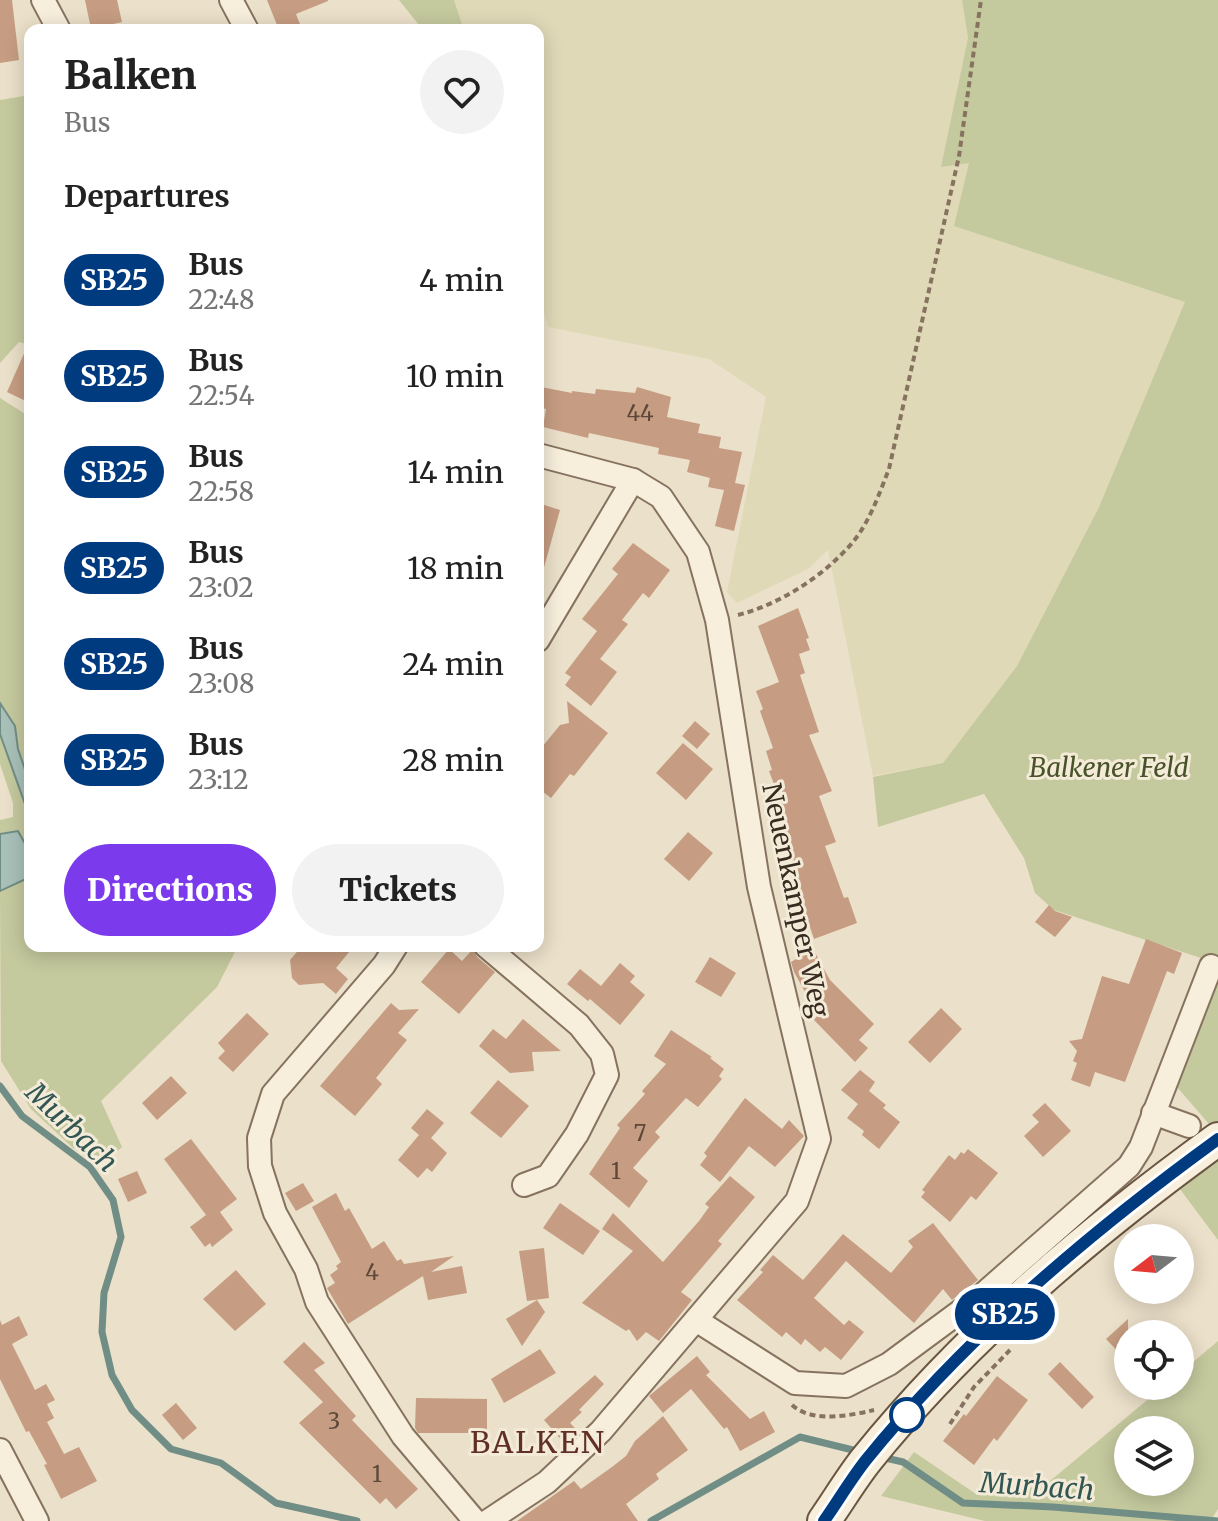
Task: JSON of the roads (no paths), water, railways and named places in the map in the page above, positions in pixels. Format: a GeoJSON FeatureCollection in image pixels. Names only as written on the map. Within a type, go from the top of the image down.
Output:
{"type":"FeatureCollection","features":[{"type":"Feature","properties":{"kind":"main road"},"geometry":{"type":"LineString","coordinates":[[824,1521],[864,1462],[990,1327],[1146,1192],[1204,1133]]}},
{"type":"Feature","properties":{"kind":"street"},"geometry":{"type":"LineString","coordinates":[[43,0],[56,24]]}},
{"type":"Feature","properties":{"kind":"street"},"geometry":{"type":"LineString","coordinates":[[231,0],[244,24]]}},
{"type":"Feature","properties":{"kind":"street","name":"Neuenkamper Weg"},"geometry":{"type":"LineString","coordinates":[[544,457],[633,480],[661,497],[698,552],[717,620],[759,887],[819,1139],[797,1201],[696,1320]]}},
{"type":"Feature","properties":{"kind":"street"},"geometry":{"type":"LineString","coordinates":[[544,630],[633,480]]}},
{"type":"Feature","properties":{"kind":"street"},"geometry":{"type":"LineString","coordinates":[[392,952],[273,1094],[259,1138],[260,1166],[275,1213],[306,1269],[317,1302],[403,1436],[475,1521]]}},
{"type":"Feature","properties":{"kind":"street"},"geometry":{"type":"LineString","coordinates":[[493,952],[579,1025],[602,1054],[607,1075],[577,1134],[548,1176],[524,1185]]}},
{"type":"Feature","properties":{"kind":"street"},"geometry":{"type":"LineString","coordinates":[[488,1521],[547,1482],[574,1458],[696,1320],[795,1383],[846,1386],[889,1364],[981,1296],[1129,1166],[1141,1147],[1211,966]]}},
{"type":"Feature","properties":{"kind":"street"},"geometry":{"type":"LineString","coordinates":[[1153,1113],[1204,1133]]}},
{"type":"Feature","properties":{"kind":"street"},"geometry":{"type":"LineString","coordinates":[[0,1450],[37,1521]]}},
{"type":"Feature","properties":{"kind":"water"},"geometry":{"type":"Polygon","coordinates":[[[0,703],[15,726],[24,766],[24,801],[0,734],[0,703]]]}},
{"type":"Feature","properties":{"kind":"water"},"geometry":{"type":"Polygon","coordinates":[[[18,831],[24,842],[24,880],[0,891],[0,834],[18,831]]]}},
{"type":"Feature","properties":{"kind":"waterway","name":"Murbach"},"geometry":{"type":"LineString","coordinates":[[0,1086],[22,1116],[90,1167],[113,1200],[121,1237],[104,1293],[102,1332],[112,1375],[132,1410],[171,1449],[221,1463],[276,1503],[357,1521]]}},
{"type":"Feature","properties":{"kind":"waterway","name":"Murbach"},"geometry":{"type":"LineString","coordinates":[[651,1521],[800,1437],[861,1452]]}},
{"type":"Feature","properties":{"kind":"waterway","name":"Murbach"},"geometry":{"type":"LineString","coordinates":[[881,1457],[903,1462],[963,1503],[1218,1521]]}},
{"type":"Feature","properties":{"kind":"district","name":"BALKEN"},"geometry":{"type":"Point","coordinates":[538,1442]}},
{"type":"Feature","properties":{"kind":"park label","name":"Balkener Feld"},"geometry":{"type":"Point","coordinates":[1109,767]}}]}
